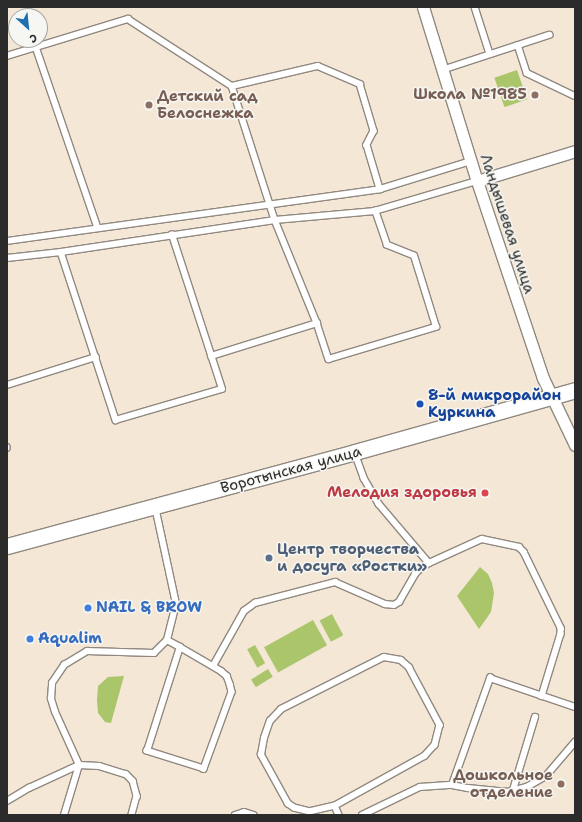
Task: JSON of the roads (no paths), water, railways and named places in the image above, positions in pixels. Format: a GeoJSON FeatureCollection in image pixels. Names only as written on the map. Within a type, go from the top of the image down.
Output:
{"type":"FeatureCollection","features":[{"type":"Feature","properties":{"kind":"street","name":"Ландышевая улица"},"geometry":{"type":"LineString","coordinates":[[422,7],[477,181],[543,378],[575,446]]}},
{"type":"Feature","properties":{"kind":"street"},"geometry":{"type":"LineString","coordinates":[[477,181],[575,151]]}},
{"type":"Feature","properties":{"kind":"street","name":"Воротынская улица"},"geometry":{"type":"LineString","coordinates":[[7,546],[355,452],[575,390]]}},
{"type":"Feature","properties":{"kind":"lane"},"geometry":{"type":"LineString","coordinates":[[475,7],[490,54]]}},
{"type":"Feature","properties":{"kind":"lane"},"geometry":{"type":"LineString","coordinates":[[48,42],[128,18],[232,86],[275,220],[317,323],[329,359],[436,327],[414,256],[387,245],[376,211]]}},
{"type":"Feature","properties":{"kind":"lane"},"geometry":{"type":"LineString","coordinates":[[442,70],[549,35]]}},
{"type":"Feature","properties":{"kind":"lane"},"geometry":{"type":"LineString","coordinates":[[518,45],[527,73],[575,96]]}},
{"type":"Feature","properties":{"kind":"lane"},"geometry":{"type":"LineString","coordinates":[[7,56],[30,48]]}},
{"type":"Feature","properties":{"kind":"lane"},"geometry":{"type":"LineString","coordinates":[[37,48],[98,228]]}},
{"type":"Feature","properties":{"kind":"lane"},"geometry":{"type":"LineString","coordinates":[[232,86],[318,66],[360,84],[374,131],[367,145],[380,189]]}},
{"type":"Feature","properties":{"kind":"lane"},"geometry":{"type":"LineString","coordinates":[[7,241],[270,203],[380,189],[471,162]]}},
{"type":"Feature","properties":{"kind":"lane"},"geometry":{"type":"LineString","coordinates":[[7,258],[61,252],[275,220],[376,211],[477,181]]}},
{"type":"Feature","properties":{"kind":"lane"},"geometry":{"type":"LineString","coordinates":[[61,252],[116,420],[222,389],[172,235]]}},
{"type":"Feature","properties":{"kind":"lane"},"geometry":{"type":"LineString","coordinates":[[211,356],[317,323]]}},
{"type":"Feature","properties":{"kind":"lane"},"geometry":{"type":"LineString","coordinates":[[7,385],[96,357]]}},
{"type":"Feature","properties":{"kind":"lane"},"geometry":{"type":"LineString","coordinates":[[355,452],[364,478],[379,504],[429,562]]}},
{"type":"Feature","properties":{"kind":"lane"},"geometry":{"type":"LineString","coordinates":[[64,815],[79,765],[55,712],[51,699],[52,683],[64,665],[87,652],[154,653],[167,640],[176,604],[155,506]]}},
{"type":"Feature","properties":{"kind":"lane"},"geometry":{"type":"LineString","coordinates":[[213,666],[244,611],[255,603],[335,582],[385,604],[394,605],[399,602],[415,574],[429,562],[478,540],[504,543],[519,547],[524,552],[561,628],[561,634],[542,696]]}},
{"type":"Feature","properties":{"kind":"lane"},"geometry":{"type":"LineString","coordinates":[[167,640],[180,647],[213,666],[227,676],[232,692],[204,769],[147,751],[180,647]]}},
{"type":"Feature","properties":{"kind":"lane"},"geometry":{"type":"LineString","coordinates":[[379,658],[401,660],[409,667],[440,725],[435,745],[425,756],[335,806],[310,812],[294,808],[288,804],[261,755],[270,721],[281,709],[379,658]]}},
{"type":"Feature","properties":{"kind":"lane"},"geometry":{"type":"LineString","coordinates":[[452,785],[490,678],[575,707]]}},
{"type":"Feature","properties":{"kind":"lane"},"geometry":{"type":"LineString","coordinates":[[513,790],[535,717]]}},
{"type":"Feature","properties":{"kind":"lane"},"geometry":{"type":"LineString","coordinates":[[362,815],[420,787],[452,785],[508,792],[527,786],[546,776],[575,742]]}},
{"type":"Feature","properties":{"kind":"lane"},"geometry":{"type":"LineString","coordinates":[[7,801],[29,788],[79,765],[99,766],[126,774],[134,781],[137,796],[132,815]]}},
{"type":"Feature","properties":{"kind":"lane"},"geometry":{"type":"LineString","coordinates":[[335,806],[340,815]]}},
{"type":"Feature","properties":{"kind":"lane"},"geometry":{"type":"LineString","coordinates":[[235,815],[244,812],[254,815]]}},
{"type":"Feature","properties":{"kind":"place","name":"Школа №1985"},"geometry":{"type":"Point","coordinates":[535,95]}},
{"type":"Feature","properties":{"kind":"place","name":"Детский сад Белоснежка"},"geometry":{"type":"Point","coordinates":[149,105]}},
{"type":"Feature","properties":{"kind":"place","name":"8-й микрорайон Куркина"},"geometry":{"type":"Point","coordinates":[420,404]}},
{"type":"Feature","properties":{"kind":"place","name":"Мелодия здоровья"},"geometry":{"type":"Point","coordinates":[485,493]}},
{"type":"Feature","properties":{"kind":"place","name":"Центр творчества и досуга «Ростки»"},"geometry":{"type":"Point","coordinates":[269,558]}},
{"type":"Feature","properties":{"kind":"place","name":"NAIL & BROW"},"geometry":{"type":"Point","coordinates":[88,608]}},
{"type":"Feature","properties":{"kind":"place","name":"Aqualim"},"geometry":{"type":"Point","coordinates":[30,639]}},
{"type":"Feature","properties":{"kind":"place","name":"Дошкольное отделение"},"geometry":{"type":"Point","coordinates":[561,784]}}]}
